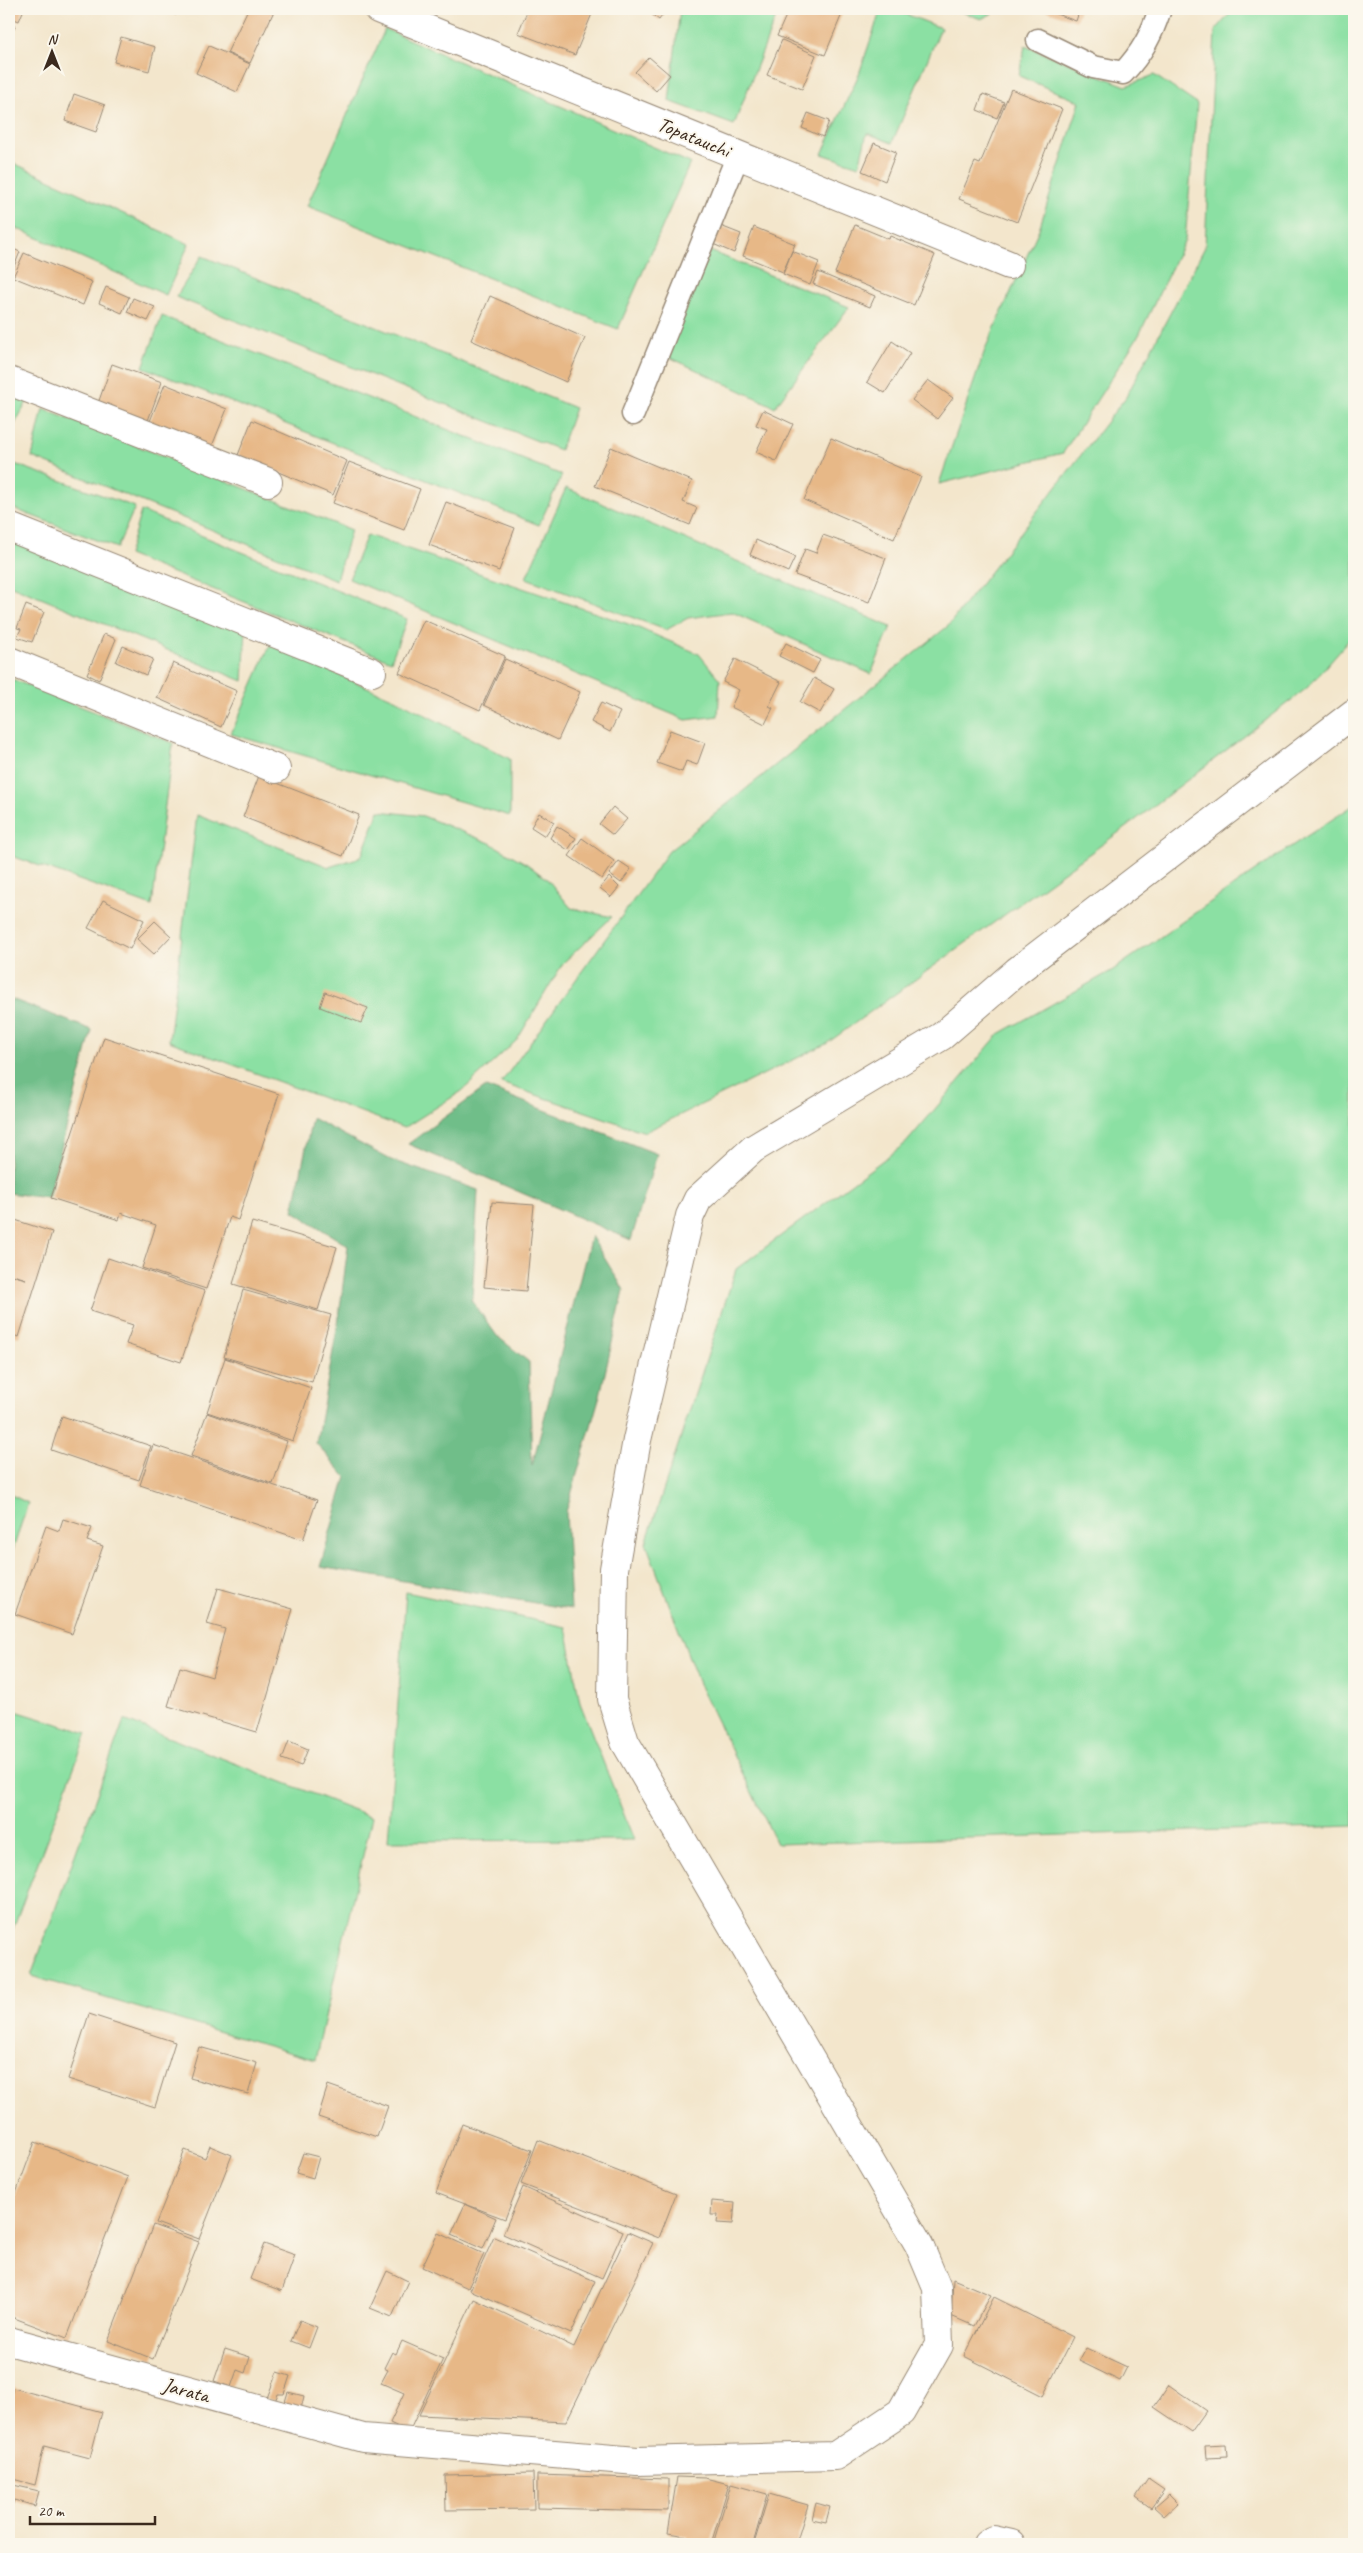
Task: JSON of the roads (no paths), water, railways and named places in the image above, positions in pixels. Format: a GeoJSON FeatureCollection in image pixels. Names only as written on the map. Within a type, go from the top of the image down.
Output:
{"type":"FeatureCollection","features":[{"type":"Feature","properties":{"kind":"street","name":"Topatauchi"},"geometry":{"type":"LineString","coordinates":[[378,9],[1009,265]]}},
{"type":"Feature","properties":{"kind":"street"},"geometry":{"type":"LineString","coordinates":[[9,381],[268,482]]}},
{"type":"Feature","properties":{"kind":"street"},"geometry":{"type":"LineString","coordinates":[[9,527],[372,672]]}},
{"type":"Feature","properties":{"kind":"street"},"geometry":{"type":"LineString","coordinates":[[9,661],[276,769]]}},
{"type":"Feature","properties":{"kind":"street","name":"Jarata"},"geometry":{"type":"LineString","coordinates":[[9,2341],[363,2438],[637,2461],[835,2456],[901,2412],[939,2346],[937,2288],[919,2245],[625,1742],[612,1699],[614,1569],[637,1440],[690,1216],[698,1199],[753,1149],[942,1036],[1017,971],[1354,713]]}},
{"type":"Feature","properties":{"kind":"street"},"geometry":{"type":"LineString","coordinates":[[987,2544],[994,2540],[1011,2544]]}},
{"type":"Feature","properties":{"kind":"lane"},"geometry":{"type":"LineString","coordinates":[[1038,40],[1093,67],[1123,73],[1138,57],[1153,32],[1160,9]]}},
{"type":"Feature","properties":{"kind":"lane"},"geometry":{"type":"LineString","coordinates":[[633,414],[738,154]]}}]}
